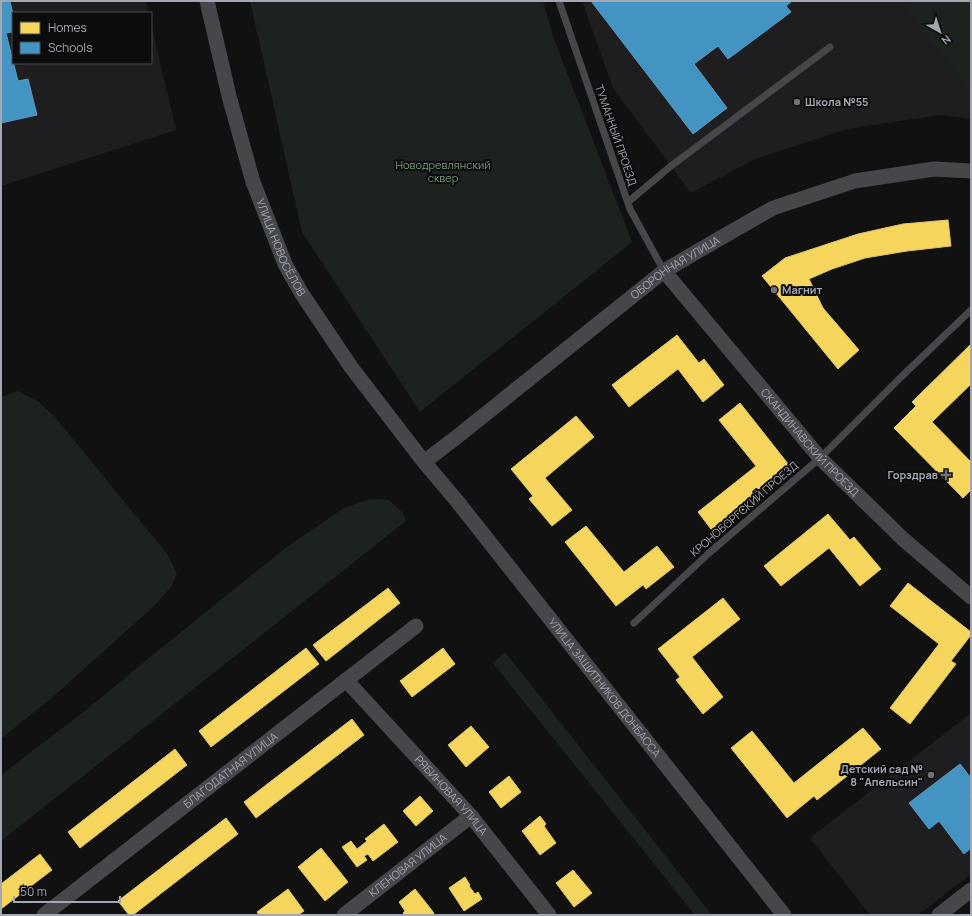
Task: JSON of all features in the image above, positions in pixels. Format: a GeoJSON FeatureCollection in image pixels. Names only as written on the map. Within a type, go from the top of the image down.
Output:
{"type":"FeatureCollection","features":[{"type":"Feature","properties":{"kind":"street","name":"УЛИЦА НОВОСЁЛОВ"},"geometry":{"type":"LineString","coordinates":[[206,1],[229,96],[253,182],[285,264],[302,294],[351,367],[424,462]]}},
{"type":"Feature","properties":{"kind":"street","name":"ОБОРОННАЯ УЛИЦА"},"geometry":{"type":"LineString","coordinates":[[424,462],[664,271],[773,208],[855,181],[934,169],[971,172]]}},
{"type":"Feature","properties":{"kind":"street","name":"СКАНДИНАВСКИЙ ПРОЕЗД"},"geometry":{"type":"LineString","coordinates":[[664,271],[820,458],[903,539],[971,597]]}},
{"type":"Feature","properties":{"kind":"street","name":"УЛИЦА ЗАЩИТНИКОВ ДОНБАССА"},"geometry":{"type":"LineString","coordinates":[[424,462],[462,507],[784,915]]}},
{"type":"Feature","properties":{"kind":"street","name":"БЛАГОДАТНАЯ УЛИЦА"},"geometry":{"type":"LineString","coordinates":[[44,915],[416,626]]}},
{"type":"Feature","properties":{"kind":"street","name":"РЯБИНОВАЯ УЛИЦА"},"geometry":{"type":"LineString","coordinates":[[346,680],[470,816],[549,915]]}},
{"type":"Feature","properties":{"kind":"street","name":"КЛЕНОВАЯ УЛИЦА"},"geometry":{"type":"LineString","coordinates":[[344,915],[470,816]]}},
{"type":"Feature","properties":{"kind":"street"},"geometry":{"type":"LineString","coordinates":[[940,915],[971,890]]}},
{"type":"Feature","properties":{"kind":"lane","name":"ТУМАННЫЙ ПРОЕЗД"},"geometry":{"type":"LineString","coordinates":[[559,1],[630,209],[664,271]]}},
{"type":"Feature","properties":{"kind":"lane"},"geometry":{"type":"LineString","coordinates":[[628,202],[671,166],[830,47]]}},
{"type":"Feature","properties":{"kind":"lane","name":"КРОНОБОРГСКИЙ ПРОЕЗД"},"geometry":{"type":"LineString","coordinates":[[634,623],[708,554],[820,458],[971,310]]}},
{"type":"Feature","properties":{"kind":"shaded area"},"geometry":{"type":"Polygon","coordinates":[[[1,1],[146,1],[148,12],[12,12],[12,64],[152,64],[152,28],[176,130],[1,186],[1,1]]]}},
{"type":"Feature","properties":{"kind":"shaded area","name":"Школа №55"},"geometry":{"type":"Polygon","coordinates":[[[582,1],[971,1],[971,119],[940,115],[847,129],[755,159],[691,193],[613,88],[582,1]]]}},
{"type":"Feature","properties":{"kind":"shaded area","name":"Детский сад № 8 \"Апельсин\""},"geometry":{"type":"Polygon","coordinates":[[[971,713],[971,874],[918,915],[870,915],[810,838],[971,713]]]}},
{"type":"Feature","properties":{"kind":"green space","name":"Новодревлянский сквер"},"geometry":{"type":"Polygon","coordinates":[[[250,1],[543,1],[553,36],[632,242],[420,412],[302,232],[250,1]]]}},
{"type":"Feature","properties":{"kind":"green space"},"geometry":{"type":"Polygon","coordinates":[[[915,1],[971,1],[971,92],[906,8],[915,1]]]}},
{"type":"Feature","properties":{"kind":"green space"},"geometry":{"type":"Polygon","coordinates":[[[18,391],[39,402],[55,417],[168,555],[177,574],[171,587],[153,607],[55,695],[1,739],[1,397],[18,391]]]}},
{"type":"Feature","properties":{"kind":"green space"},"geometry":{"type":"Polygon","coordinates":[[[371,499],[389,500],[402,512],[406,521],[1,841],[1,775],[86,710],[284,549],[344,508],[371,499]]]}},
{"type":"Feature","properties":{"kind":"green space"},"geometry":{"type":"Polygon","coordinates":[[[505,652],[712,915],[695,915],[493,663],[505,652]]]}},
{"type":"Feature","properties":{"kind":"building: Homes"},"geometry":{"type":"Polygon","coordinates":[[[948,220],[951,246],[865,258],[832,269],[809,279],[823,308],[859,350],[838,369],[762,276],[785,258],[858,234],[903,224],[948,220]]]}},
{"type":"Feature","properties":{"kind":"building: Homes"},"geometry":{"type":"Polygon","coordinates":[[[677,335],[699,363],[704,359],[724,385],[703,402],[678,369],[629,407],[612,385],[677,335]]]}},
{"type":"Feature","properties":{"kind":"building: Homes"},"geometry":{"type":"Polygon","coordinates":[[[971,344],[971,384],[932,422],[971,462],[971,490],[963,498],[894,428],[916,406],[912,402],[971,344]]]}},
{"type":"Feature","properties":{"kind":"building: Homes"},"geometry":{"type":"Polygon","coordinates":[[[740,403],[789,465],[763,486],[767,491],[714,533],[698,512],[756,466],[719,420],[740,403]]]}},
{"type":"Feature","properties":{"kind":"building: Homes"},"geometry":{"type":"Polygon","coordinates":[[[576,416],[594,437],[545,478],[572,510],[552,526],[529,499],[533,496],[511,469],[576,416]]]}},
{"type":"Feature","properties":{"kind":"building: Homes"},"geometry":{"type":"Polygon","coordinates":[[[828,514],[850,540],[854,537],[881,569],[860,586],[829,548],[781,586],[764,566],[828,514]]]}},
{"type":"Feature","properties":{"kind":"building: Homes"},"geometry":{"type":"Polygon","coordinates":[[[586,526],[624,572],[657,546],[674,567],[646,589],[643,585],[616,606],[565,542],[586,526]]]}},
{"type":"Feature","properties":{"kind":"building: Homes"},"geometry":{"type":"Polygon","coordinates":[[[908,583],[971,632],[971,635],[951,661],[956,664],[910,724],[890,708],[939,644],[890,606],[908,583]]]}},
{"type":"Feature","properties":{"kind":"building: Homes"},"geometry":{"type":"Polygon","coordinates":[[[388,588],[400,603],[326,661],[313,645],[388,588]]]}},
{"type":"Feature","properties":{"kind":"building: Homes"},"geometry":{"type":"Polygon","coordinates":[[[723,598],[740,619],[692,657],[723,697],[703,714],[676,680],[680,677],[658,649],[723,598]]]}},
{"type":"Feature","properties":{"kind":"building: Homes"},"geometry":{"type":"Polygon","coordinates":[[[306,648],[319,664],[211,747],[199,731],[306,648]]]}},
{"type":"Feature","properties":{"kind":"building: Homes"},"geometry":{"type":"Polygon","coordinates":[[[443,648],[455,664],[412,697],[400,681],[443,648]]]}},
{"type":"Feature","properties":{"kind":"building: Homes"},"geometry":{"type":"Polygon","coordinates":[[[352,719],[364,735],[256,818],[244,802],[352,719]]]}},
{"type":"Feature","properties":{"kind":"building: Homes"},"geometry":{"type":"Polygon","coordinates":[[[471,726],[489,747],[466,767],[448,745],[471,726]]]}},
{"type":"Feature","properties":{"kind":"building: Homes"},"geometry":{"type":"Polygon","coordinates":[[[863,728],[881,749],[817,800],[814,796],[787,818],[731,748],[752,731],[794,783],[863,728]]]}},
{"type":"Feature","properties":{"kind":"building: Homes"},"geometry":{"type":"Polygon","coordinates":[[[175,749],[187,765],[80,848],[68,832],[175,749]]]}},
{"type":"Feature","properties":{"kind":"building: Homes"},"geometry":{"type":"Polygon","coordinates":[[[509,776],[521,792],[501,808],[489,792],[509,776]]]}},
{"type":"Feature","properties":{"kind":"building: Homes"},"geometry":{"type":"Polygon","coordinates":[[[420,796],[433,811],[416,826],[403,811],[420,796]]]}},
{"type":"Feature","properties":{"kind":"building: Homes"},"geometry":{"type":"Polygon","coordinates":[[[540,816],[546,824],[544,826],[556,843],[540,855],[522,831],[540,816]]]}},
{"type":"Feature","properties":{"kind":"building: Homes"},"geometry":{"type":"Polygon","coordinates":[[[226,818],[238,834],[133,915],[129,915],[118,901],[226,818]]]}},
{"type":"Feature","properties":{"kind":"building: Homes"},"geometry":{"type":"Polygon","coordinates":[[[384,824],[398,842],[373,861],[368,854],[364,856],[367,860],[357,867],[342,847],[351,841],[357,849],[367,841],[365,839],[384,824]]]}},
{"type":"Feature","properties":{"kind":"building: Homes"},"geometry":{"type":"Polygon","coordinates":[[[321,848],[348,882],[325,901],[298,867],[321,848]]]}},
{"type":"Feature","properties":{"kind":"building: Homes"},"geometry":{"type":"Polygon","coordinates":[[[40,854],[52,870],[1,909],[1,884],[40,854]]]}},
{"type":"Feature","properties":{"kind":"building: Homes"},"geometry":{"type":"Polygon","coordinates":[[[573,870],[592,893],[574,907],[556,883],[573,870]]]}},
{"type":"Feature","properties":{"kind":"building: Homes"},"geometry":{"type":"Polygon","coordinates":[[[465,877],[475,894],[478,892],[482,899],[464,911],[449,888],[465,877]]]}},
{"type":"Feature","properties":{"kind":"building: Homes"},"geometry":{"type":"Polygon","coordinates":[[[288,889],[304,911],[298,915],[259,915],[257,912],[288,889]]]}},
{"type":"Feature","properties":{"kind":"building: Homes"},"geometry":{"type":"Polygon","coordinates":[[[415,889],[434,913],[432,915],[405,915],[403,913],[405,911],[399,902],[415,889]]]}},
{"type":"Feature","properties":{"kind":"building: Schools"},"geometry":{"type":"Polygon","coordinates":[[[1,1],[10,1],[12,12],[12,32],[6,33],[12,57],[12,64],[14,64],[18,81],[28,79],[37,115],[1,123],[1,1]]]}},
{"type":"Feature","properties":{"kind":"building: Schools"},"geometry":{"type":"Polygon","coordinates":[[[591,1],[792,1],[786,6],[791,12],[728,59],[718,46],[694,64],[727,108],[693,134],[591,1]]]}},
{"type":"Feature","properties":{"kind":"building: Schools"},"geometry":{"type":"Polygon","coordinates":[[[960,764],[971,778],[971,794],[969,796],[971,798],[971,848],[964,854],[939,821],[929,829],[909,803],[960,764]]]}},
{"type":"Feature","properties":{"kind":"place","name":"Школа №55"},"geometry":{"type":"Point","coordinates":[797,102]}},
{"type":"Feature","properties":{"kind":"place","name":"Магнит"},"geometry":{"type":"Point","coordinates":[774,290]}},
{"type":"Feature","properties":{"kind":"place","name":"Горздрав"},"geometry":{"type":"Point","coordinates":[946,475]}},
{"type":"Feature","properties":{"kind":"place","name":"Детский сад № 8 \"Апельсин\""},"geometry":{"type":"Point","coordinates":[931,775]}}]}
